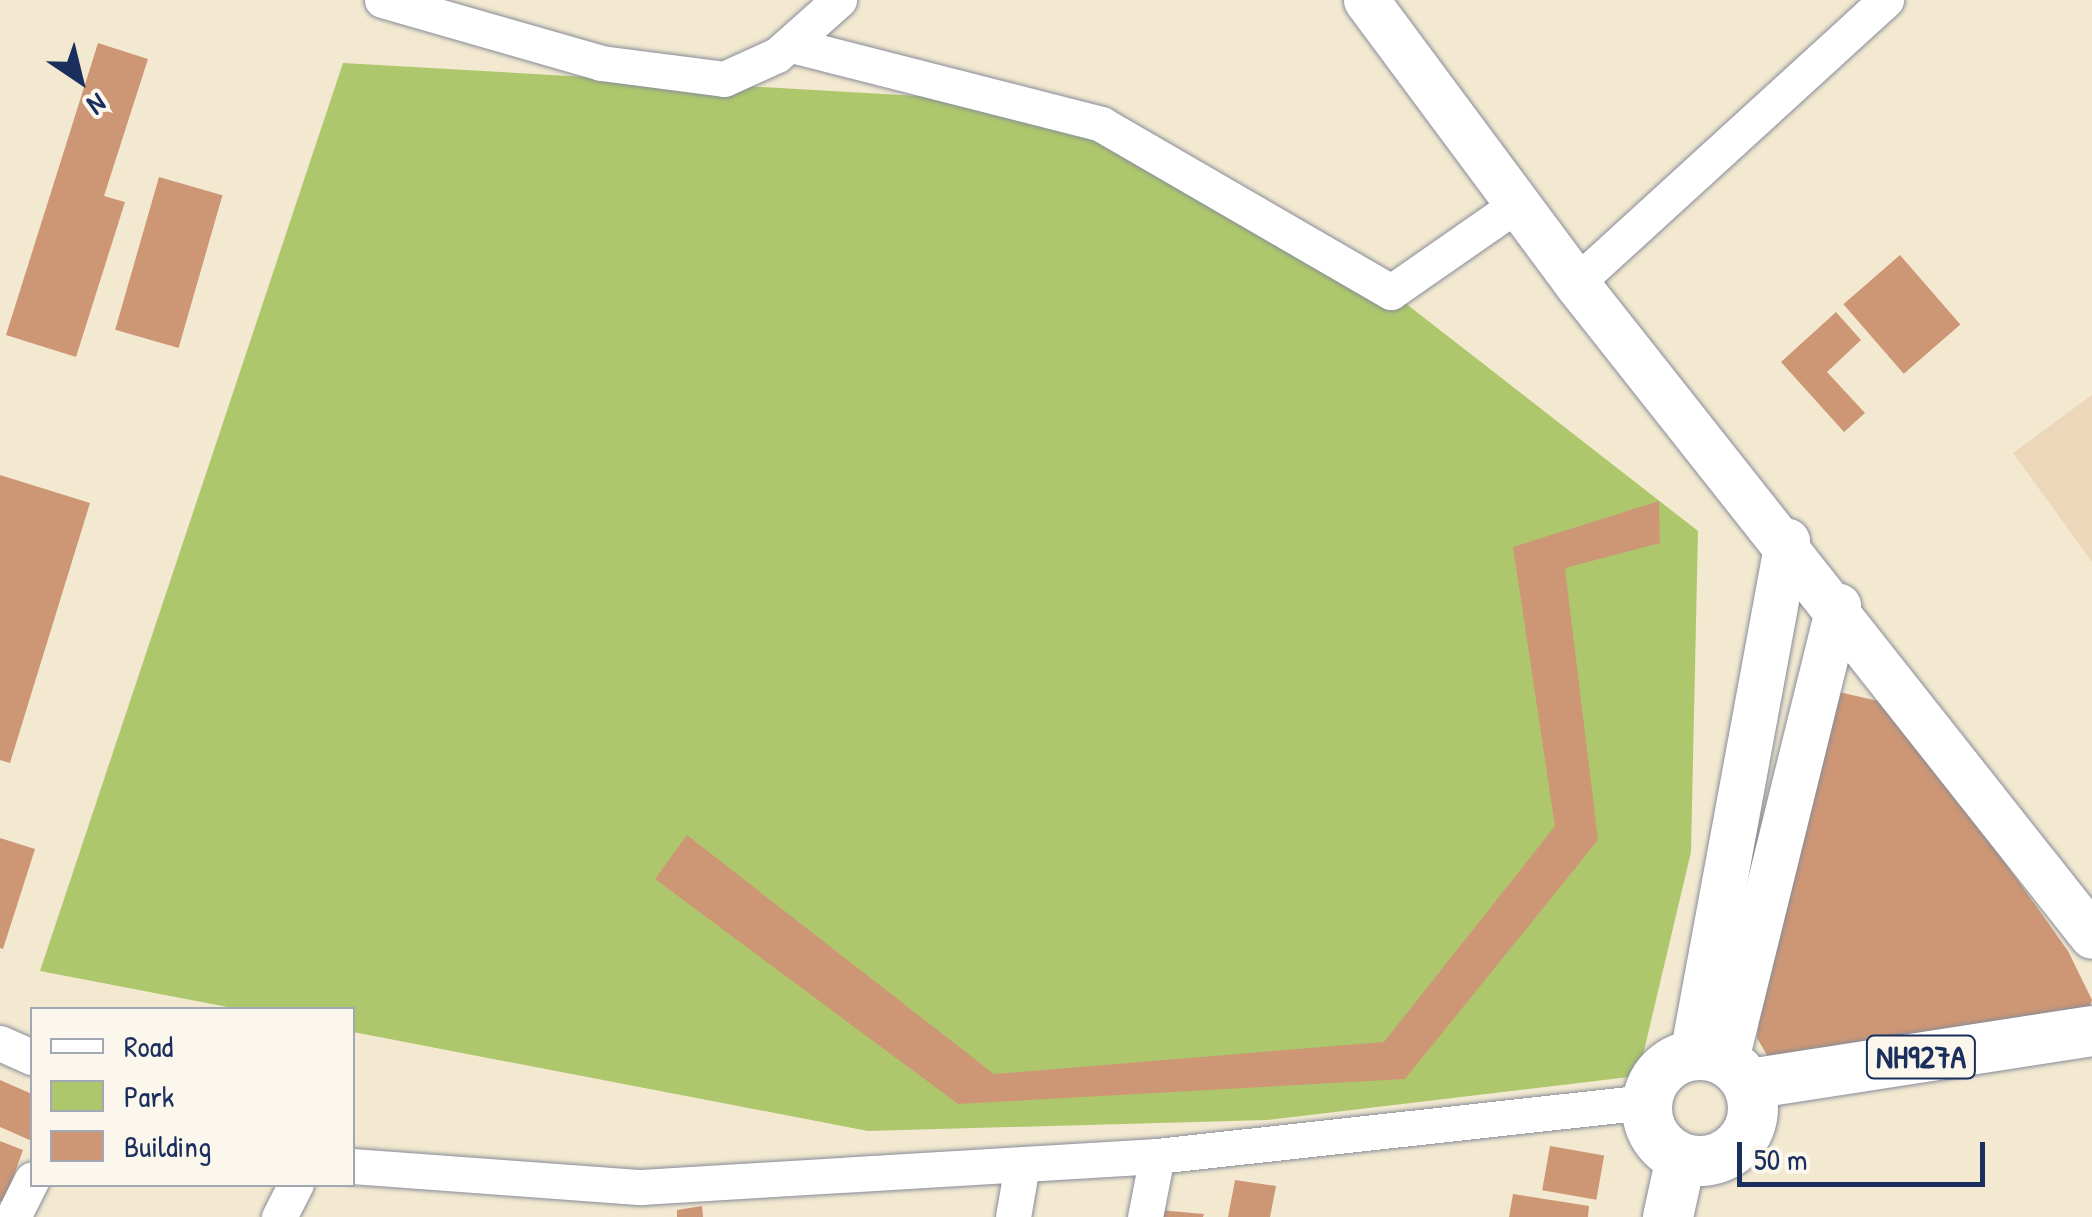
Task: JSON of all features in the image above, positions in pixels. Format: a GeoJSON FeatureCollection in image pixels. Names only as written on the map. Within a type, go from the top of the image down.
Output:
{"type":"FeatureCollection","features":[{"type":"Feature","properties":{"kind":"highway","name":"NH927A"},"geometry":{"type":"LineString","coordinates":[[1730,1078],[2092,1031]]}},
{"type":"Feature","properties":{"kind":"highway","name":"NH927A"},"geometry":{"type":"LineString","coordinates":[[1730,1078],[2092,1063]]}},
{"type":"Feature","properties":{"kind":"highway"},"geometry":{"type":"LineString","coordinates":[[1667,1066],[1730,1078],[1734,1149],[1694,1159],[1658,1141],[1645,1102],[1667,1066]]}},
{"type":"Feature","properties":{"kind":"highway"},"geometry":{"type":"LineString","coordinates":[[1668,1217],[1694,1159]]}},
{"type":"Feature","properties":{"kind":"highway"},"geometry":{"type":"LineString","coordinates":[[1694,1159],[1696,1217]]}},
{"type":"Feature","properties":{"kind":"main road"},"geometry":{"type":"LineString","coordinates":[[1366,0],[1576,283],[1788,541],[2092,936]]}},
{"type":"Feature","properties":{"kind":"main road"},"geometry":{"type":"LineString","coordinates":[[1730,1078],[1788,541]]}},
{"type":"Feature","properties":{"kind":"main road"},"geometry":{"type":"LineString","coordinates":[[1730,1078],[1838,606]]}},
{"type":"Feature","properties":{"kind":"street"},"geometry":{"type":"LineString","coordinates":[[382,0],[600,63],[724,79],[792,44],[839,0]]}},
{"type":"Feature","properties":{"kind":"street"},"geometry":{"type":"LineString","coordinates":[[1576,283],[1886,0]]}},
{"type":"Feature","properties":{"kind":"street"},"geometry":{"type":"LineString","coordinates":[[792,44],[1101,124],[1391,292],[1519,203]]}},
{"type":"Feature","properties":{"kind":"street"},"geometry":{"type":"LineString","coordinates":[[0,1043],[30,1056]]}},
{"type":"Feature","properties":{"kind":"street"},"geometry":{"type":"LineString","coordinates":[[355,1166],[641,1187],[1157,1156],[1645,1102]]}},
{"type":"Feature","properties":{"kind":"street"},"geometry":{"type":"LineString","coordinates":[[1145,1217],[1157,1156]]}},
{"type":"Feature","properties":{"kind":"street"},"geometry":{"type":"LineString","coordinates":[[1012,1217],[1022,1165]]}},
{"type":"Feature","properties":{"kind":"street"},"geometry":{"type":"LineString","coordinates":[[13,1217],[30,1183]]}},
{"type":"Feature","properties":{"kind":"street"},"geometry":{"type":"LineString","coordinates":[[279,1217],[294,1187]]}},
{"type":"Feature","properties":{"kind":"shaded area"},"geometry":{"type":"Polygon","coordinates":[[[2092,395],[2092,562],[2013,453],[2092,395]]]}},
{"type":"Feature","properties":{"kind":"green space"},"geometry":{"type":"Polygon","coordinates":[[[343,63],[1023,102],[1391,292],[1698,531],[1691,852],[1638,1076],[1267,1120],[868,1131],[355,1032],[355,1007],[228,1007],[40,971],[343,63]]]}},
{"type":"Feature","properties":{"kind":"building"},"geometry":{"type":"Polygon","coordinates":[[[98,43],[148,59],[104,196],[125,202],[76,357],[6,335],[98,43]]]}},
{"type":"Feature","properties":{"kind":"building"},"geometry":{"type":"Polygon","coordinates":[[[159,177],[222,195],[179,348],[115,330],[159,177]]]}},
{"type":"Feature","properties":{"kind":"building"},"geometry":{"type":"Polygon","coordinates":[[[1900,255],[1960,324],[1904,374],[1843,304],[1900,255]]]}},
{"type":"Feature","properties":{"kind":"building"},"geometry":{"type":"Polygon","coordinates":[[[1836,312],[1861,340],[1827,372],[1865,413],[1844,432],[1781,362],[1836,312]]]}},
{"type":"Feature","properties":{"kind":"building"},"geometry":{"type":"Polygon","coordinates":[[[0,475],[90,503],[10,763],[0,760],[0,475]]]}},
{"type":"Feature","properties":{"kind":"building"},"geometry":{"type":"Polygon","coordinates":[[[1659,501],[1660,543],[1565,568],[1598,840],[1405,1079],[958,1104],[655,879],[687,835],[994,1074],[1384,1042],[1555,826],[1513,547],[1659,501]]]}},
{"type":"Feature","properties":{"kind":"building"},"geometry":{"type":"Polygon","coordinates":[[[1839,692],[1878,701],[1977,823],[2068,951],[2092,1000],[2084,1022],[1768,1057],[1757,1038],[1760,1014],[1839,692]]]}},
{"type":"Feature","properties":{"kind":"building"},"geometry":{"type":"Polygon","coordinates":[[[0,838],[35,849],[3,949],[0,948],[0,838]]]}},
{"type":"Feature","properties":{"kind":"building"},"geometry":{"type":"Polygon","coordinates":[[[0,1080],[30,1093],[30,1140],[0,1127],[0,1080]]]}},
{"type":"Feature","properties":{"kind":"building"},"geometry":{"type":"Polygon","coordinates":[[[0,1141],[23,1150],[4,1203],[0,1201],[0,1141]]]}},
{"type":"Feature","properties":{"kind":"building"},"geometry":{"type":"Polygon","coordinates":[[[1550,1146],[1604,1156],[1596,1200],[1542,1190],[1550,1146]]]}},
{"type":"Feature","properties":{"kind":"building"},"geometry":{"type":"Polygon","coordinates":[[[1235,1180],[1276,1186],[1270,1217],[1228,1217],[1235,1180]]]}},
{"type":"Feature","properties":{"kind":"building"},"geometry":{"type":"Polygon","coordinates":[[[1513,1194],[1589,1206],[1588,1217],[1509,1217],[1513,1194]]]}},
{"type":"Feature","properties":{"kind":"building"},"geometry":{"type":"Polygon","coordinates":[[[702,1206],[703,1217],[677,1217],[677,1210],[702,1206]]]}},
{"type":"Feature","properties":{"kind":"building"},"geometry":{"type":"Polygon","coordinates":[[[1159,1210],[1204,1214],[1158,1217],[1159,1210]]]}}]}
